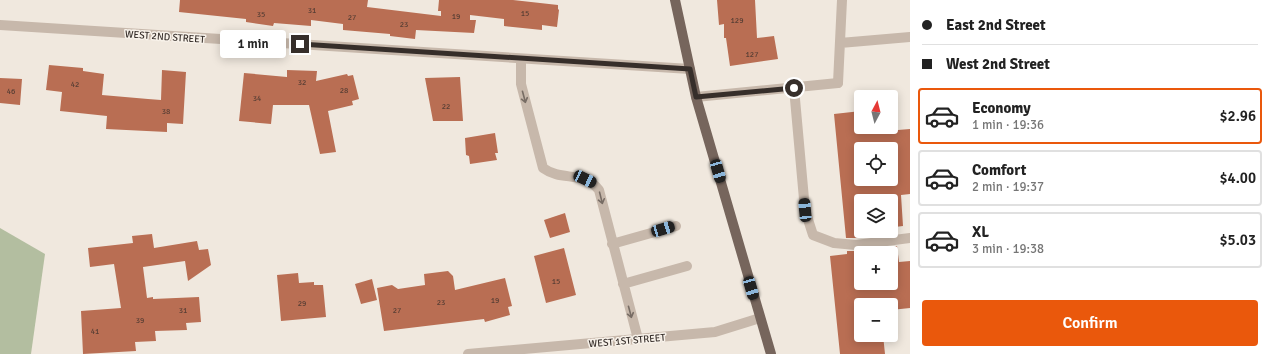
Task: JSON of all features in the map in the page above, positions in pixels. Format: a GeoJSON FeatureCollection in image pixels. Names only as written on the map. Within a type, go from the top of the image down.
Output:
{"type":"FeatureCollection","features":[{"type":"Feature","properties":{"kind":"main road"},"geometry":{"type":"LineString","coordinates":[[675,0],[696,97],[771,354]]}},
{"type":"Feature","properties":{"kind":"street"},"geometry":{"type":"LineString","coordinates":[[696,97],[838,83],[842,0]]}},
{"type":"Feature","properties":{"kind":"street","name":"WEST 2ND STREET"},"geometry":{"type":"LineString","coordinates":[[0,25],[690,69]]}},
{"type":"Feature","properties":{"kind":"street"},"geometry":{"type":"LineString","coordinates":[[840,43],[910,37]]}},
{"type":"Feature","properties":{"kind":"street"},"geometry":{"type":"LineString","coordinates":[[521,59],[520,84],[543,168],[551,174],[585,179],[592,182],[598,190],[638,339]]}},
{"type":"Feature","properties":{"kind":"street"},"geometry":{"type":"LineString","coordinates":[[794,88],[805,210],[813,235],[834,244],[856,245],[910,238]]}},
{"type":"Feature","properties":{"kind":"street"},"geometry":{"type":"LineString","coordinates":[[612,244],[676,226]]}},
{"type":"Feature","properties":{"kind":"street"},"geometry":{"type":"LineString","coordinates":[[623,284],[687,266]]}},
{"type":"Feature","properties":{"kind":"street","name":"WEST 1ST STREET"},"geometry":{"type":"LineString","coordinates":[[468,354],[715,332],[760,318]]}},
{"type":"Feature","properties":{"kind":"green space"},"geometry":{"type":"Polygon","coordinates":[[[0,228],[45,254],[31,354],[0,354],[0,228]]]}},
{"type":"Feature","properties":{"kind":"building"},"geometry":{"type":"Polygon","coordinates":[[[180,0],[368,0],[367,7],[441,16],[441,11],[438,11],[439,0],[513,0],[558,5],[559,10],[557,27],[542,25],[542,30],[504,26],[504,19],[470,15],[470,20],[476,20],[474,33],[416,30],[415,39],[390,36],[390,34],[343,30],[343,24],[311,20],[311,26],[274,23],[273,26],[246,22],[246,19],[179,12],[180,0]]]}},
{"type":"Feature","properties":{"kind":"building"},"geometry":{"type":"Polygon","coordinates":[[[717,0],[755,0],[757,38],[774,36],[778,59],[730,66],[726,38],[724,38],[724,24],[719,25],[717,0]]]}},
{"type":"Feature","properties":{"kind":"building"},"geometry":{"type":"Polygon","coordinates":[[[49,65],[83,68],[83,71],[104,74],[102,95],[161,100],[162,70],[186,72],[183,124],[167,123],[167,132],[106,129],[107,116],[60,111],[62,92],[46,90],[49,65]]]}},
{"type":"Feature","properties":{"kind":"building"},"geometry":{"type":"Polygon","coordinates":[[[287,70],[317,71],[316,81],[347,74],[348,76],[353,75],[359,99],[352,101],[353,105],[328,111],[336,152],[320,154],[309,105],[273,105],[271,124],[239,121],[244,73],[287,77],[287,70]]]}},
{"type":"Feature","properties":{"kind":"building"},"geometry":{"type":"Polygon","coordinates":[[[460,77],[463,121],[433,121],[425,78],[460,77]]]}},
{"type":"Feature","properties":{"kind":"building"},"geometry":{"type":"Polygon","coordinates":[[[0,78],[22,79],[20,105],[0,103],[0,78]]]}},
{"type":"Feature","properties":{"kind":"building"},"geometry":{"type":"Polygon","coordinates":[[[854,112],[854,134],[898,134],[898,130],[910,129],[910,194],[901,195],[903,226],[898,227],[898,194],[854,194],[854,238],[846,238],[834,114],[854,112]]]}},
{"type":"Feature","properties":{"kind":"building"},"geometry":{"type":"Polygon","coordinates":[[[495,133],[498,153],[495,153],[497,160],[470,164],[469,156],[466,155],[465,138],[495,133]]]}},
{"type":"Feature","properties":{"kind":"building"},"geometry":{"type":"Polygon","coordinates":[[[565,213],[570,232],[550,238],[544,220],[565,213]]]}},
{"type":"Feature","properties":{"kind":"building"},"geometry":{"type":"Polygon","coordinates":[[[152,234],[154,248],[197,241],[199,250],[208,249],[211,265],[188,281],[185,261],[143,267],[147,298],[199,297],[201,322],[186,323],[187,330],[155,331],[156,341],[135,342],[136,351],[83,354],[81,311],[121,308],[114,264],[90,267],[88,248],[133,243],[132,236],[152,234]]]}},
{"type":"Feature","properties":{"kind":"building"},"geometry":{"type":"Polygon","coordinates":[[[564,248],[576,295],[546,303],[534,256],[564,248]]]}},
{"type":"Feature","properties":{"kind":"building"},"geometry":{"type":"Polygon","coordinates":[[[847,251],[854,251],[854,290],[898,290],[898,254],[899,262],[910,261],[910,308],[898,309],[898,298],[854,298],[854,342],[884,342],[885,354],[840,354],[830,256],[847,254],[847,251]]]}},
{"type":"Feature","properties":{"kind":"building"},"geometry":{"type":"Polygon","coordinates":[[[448,271],[453,276],[455,290],[505,278],[512,306],[508,307],[510,315],[485,322],[484,319],[384,331],[377,288],[392,285],[398,289],[425,285],[424,274],[448,271]]]}},
{"type":"Feature","properties":{"kind":"building"},"geometry":{"type":"Polygon","coordinates":[[[298,273],[299,283],[314,282],[314,285],[323,285],[326,317],[281,321],[277,275],[298,273]]]}},
{"type":"Feature","properties":{"kind":"building"},"geometry":{"type":"Polygon","coordinates":[[[372,279],[377,300],[361,304],[355,284],[372,279]]]}},
{"type":"Feature","properties":{"kind":"route"},"geometry":{"type":"LineString","coordinates":[[300,44],[690,69],[696,97],[794,88]]}}]}
